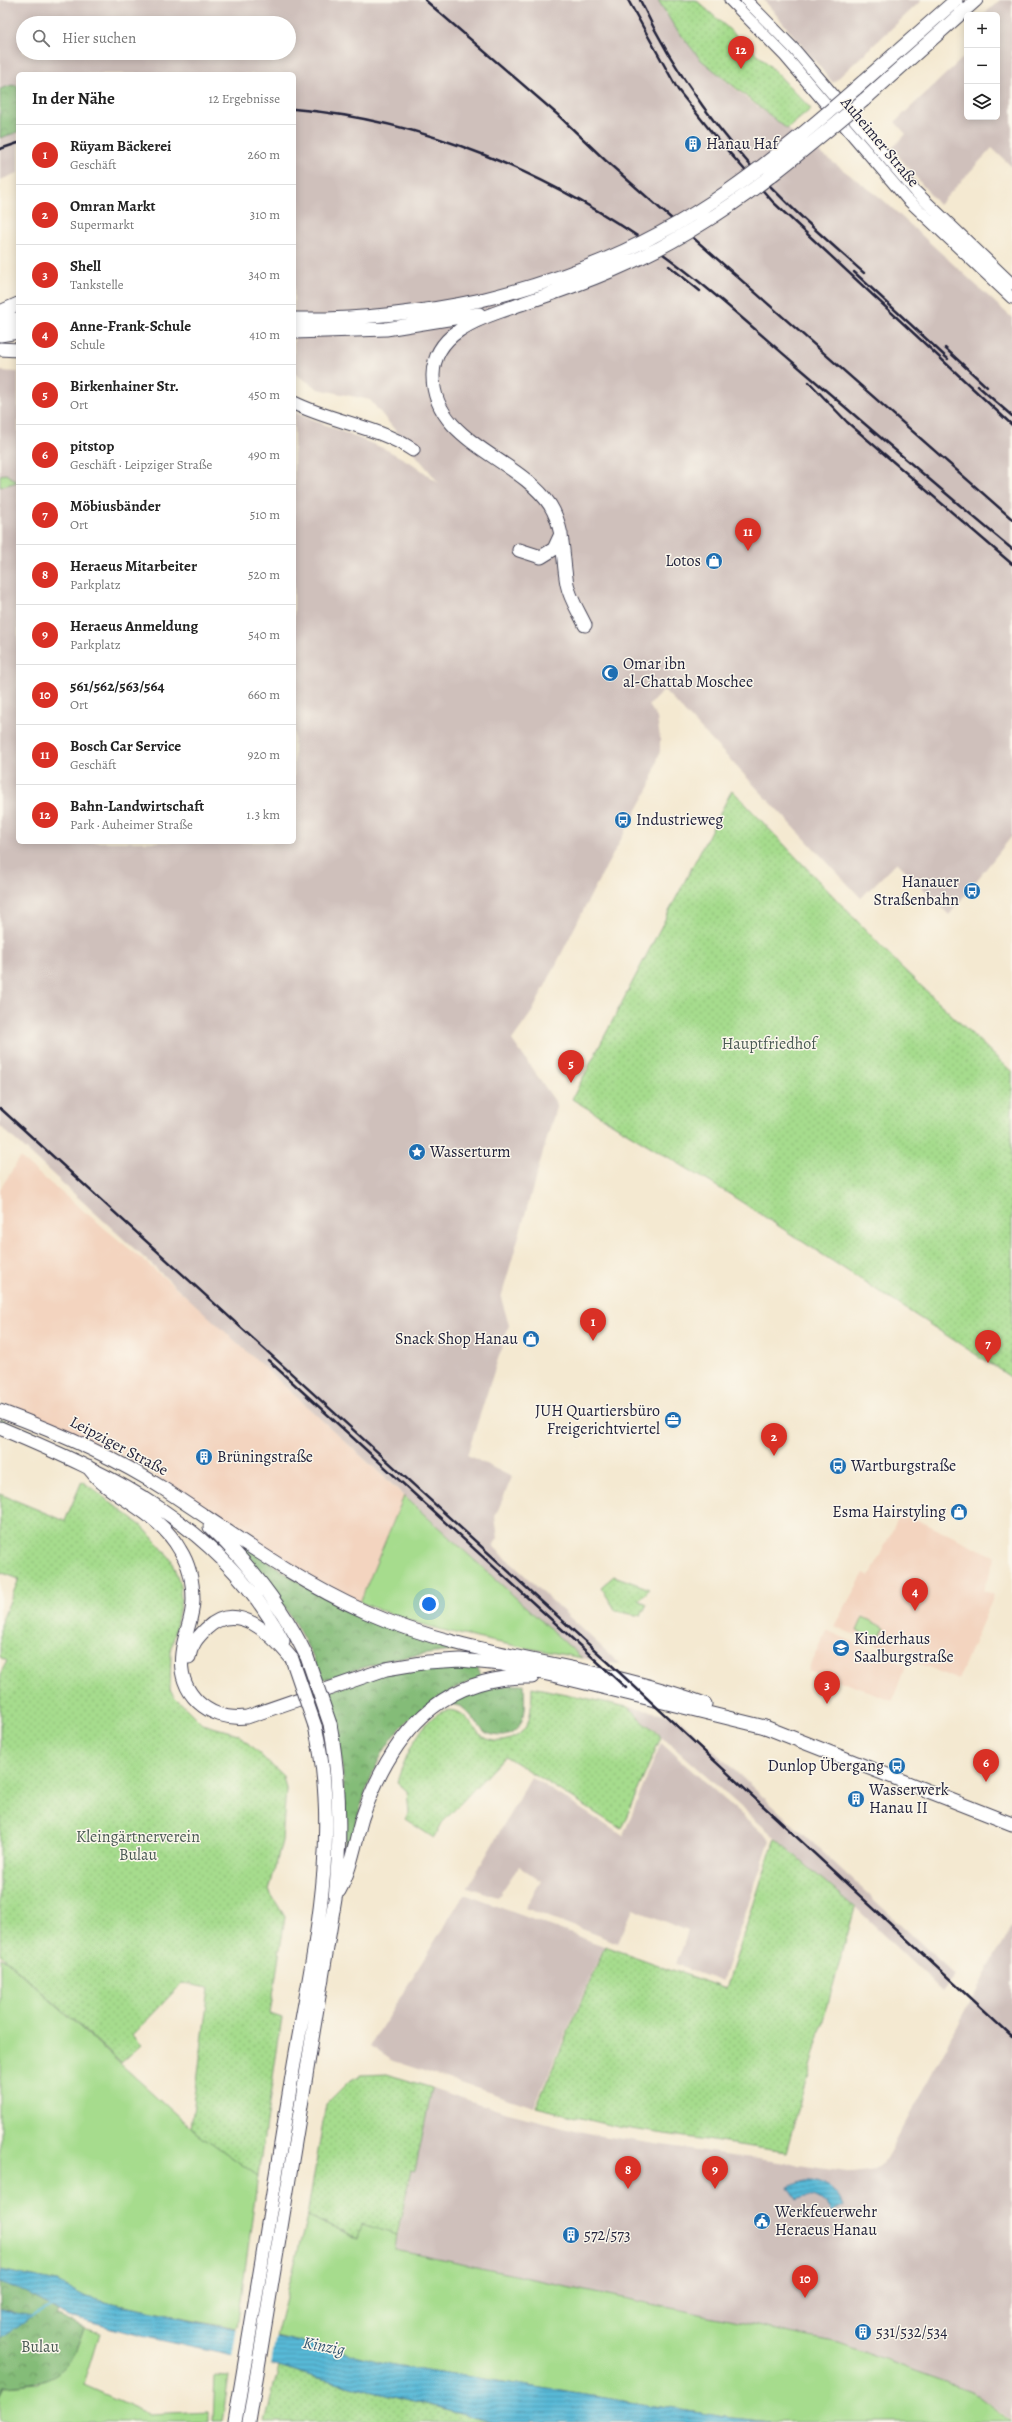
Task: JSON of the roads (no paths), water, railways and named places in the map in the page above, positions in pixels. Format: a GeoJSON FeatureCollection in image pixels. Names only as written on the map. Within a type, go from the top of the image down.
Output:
{"type":"FeatureCollection","features":[{"type":"Feature","properties":{"kind":"main road","name":"Auheimer Straße"},"geometry":{"type":"LineString","coordinates":[[730,0],[785,56],[907,199],[1012,298]]}},
{"type":"Feature","properties":{"kind":"main road","name":"Auheimer Straße"},"geometry":{"type":"LineString","coordinates":[[746,0],[795,50],[911,187],[938,215],[1012,284]]}},
{"type":"Feature","properties":{"kind":"main road"},"geometry":{"type":"LineString","coordinates":[[585,625],[567,585],[561,534],[555,514],[544,498],[513,470],[474,443],[455,427],[439,405],[433,382],[435,363],[446,342],[462,327],[618,268],[698,227],[769,178],[864,100],[932,30],[956,0]]}},
{"type":"Feature","properties":{"kind":"main road"},"geometry":{"type":"LineString","coordinates":[[296,319],[373,316],[446,307],[513,292],[580,270],[663,231],[728,192],[796,140],[855,89],[932,30],[976,0]]}},
{"type":"Feature","properties":{"kind":"main road"},"geometry":{"type":"LineString","coordinates":[[296,332],[349,331],[423,324],[524,303]]}},
{"type":"Feature","properties":{"kind":"main road"},"geometry":{"type":"LineString","coordinates":[[0,312],[16,305]]}},
{"type":"Feature","properties":{"kind":"main road"},"geometry":{"type":"LineString","coordinates":[[0,322],[16,319]]}},
{"type":"Feature","properties":{"kind":"main road"},"geometry":{"type":"LineString","coordinates":[[0,335],[16,332]]}},
{"type":"Feature","properties":{"kind":"main road"},"geometry":{"type":"LineString","coordinates":[[0,349],[16,350]]}},
{"type":"Feature","properties":{"kind":"main road"},"geometry":{"type":"LineString","coordinates":[[296,404],[312,412],[370,429],[402,443],[413,450]]}},
{"type":"Feature","properties":{"kind":"main road"},"geometry":{"type":"LineString","coordinates":[[519,550],[541,557],[554,549],[561,534]]}},
{"type":"Feature","properties":{"kind":"main road","name":"Leipziger Straße"},"geometry":{"type":"LineString","coordinates":[[0,1411],[32,1423],[108,1457],[163,1488],[187,1505]]}},
{"type":"Feature","properties":{"kind":"main road"},"geometry":{"type":"LineString","coordinates":[[0,1428],[88,1467],[132,1490],[193,1532],[215,1552],[244,1582],[262,1606],[292,1659],[315,1726],[321,1754],[325,1800],[323,1879],[311,1967],[235,2422]]}},
{"type":"Feature","properties":{"kind":"main road"},"geometry":{"type":"LineString","coordinates":[[88,1467],[103,1484],[156,1521],[180,1550],[189,1572],[193,1600],[182,1654],[184,1678],[195,1699],[206,1710],[213,1713],[231,1718],[256,1715],[369,1673],[428,1662],[460,1660],[488,1662],[561,1677],[765,1727]]}},
{"type":"Feature","properties":{"kind":"main road"},"geometry":{"type":"LineString","coordinates":[[187,1505],[306,1582],[366,1612],[410,1629],[500,1654],[599,1673],[657,1688],[765,1727],[1012,1824]]}},
{"type":"Feature","properties":{"kind":"main road"},"geometry":{"type":"LineString","coordinates":[[187,1505],[223,1539],[263,1584],[286,1617],[308,1657],[330,1724],[340,1798],[339,1856],[335,1899],[249,2422]]}},
{"type":"Feature","properties":{"kind":"main road"},"geometry":{"type":"LineString","coordinates":[[292,1659],[263,1628],[248,1621],[232,1618],[208,1626],[194,1642],[189,1659],[192,1680],[206,1701],[220,1708],[239,1710],[259,1707],[395,1662],[452,1654],[500,1654]]}},
{"type":"Feature","properties":{"kind":"main road"},"geometry":{"type":"LineString","coordinates":[[335,1899],[345,1880],[355,1840],[378,1778],[395,1747],[414,1722],[445,1699],[477,1684],[514,1677],[561,1677]]}},
{"type":"Feature","properties":{"kind":"water"},"geometry":{"type":"Polygon","coordinates":[[[805,2181],[818,2182],[828,2187],[837,2195],[843,2206],[831,2212],[825,2203],[816,2197],[807,2196],[796,2199],[788,2187],[805,2181]]]}},
{"type":"Feature","properties":{"kind":"water"},"geometry":{"type":"Polygon","coordinates":[[[0,2270],[57,2282],[86,2297],[113,2304],[315,2345],[389,2364],[732,2418],[771,2422],[492,2422],[315,2377],[279,2366],[146,2337],[69,2317],[26,2292],[0,2283],[0,2270]]]}},
{"type":"Feature","properties":{"kind":"water"},"geometry":{"type":"Polygon","coordinates":[[[0,2310],[32,2316],[0,2339],[0,2310]]]}},
{"type":"Feature","properties":{"kind":"waterway"},"geometry":{"type":"LineString","coordinates":[[32,2316],[53,2305]]}},
{"type":"Feature","properties":{"kind":"railway"},"geometry":{"type":"LineString","coordinates":[[425,0],[558,115],[605,160],[1012,519]]}},
{"type":"Feature","properties":{"kind":"railway"},"geometry":{"type":"LineString","coordinates":[[628,0],[678,90],[713,134],[773,202],[1012,425]]}},
{"type":"Feature","properties":{"kind":"railway"},"geometry":{"type":"LineString","coordinates":[[640,0],[685,81],[741,155],[813,228],[864,273]]}},
{"type":"Feature","properties":{"kind":"railway"},"geometry":{"type":"LineString","coordinates":[[296,109],[343,115],[391,125],[438,138],[484,155],[529,175],[573,197],[615,222],[656,249],[712,292],[1012,549]]}},
{"type":"Feature","properties":{"kind":"railway"},"geometry":{"type":"LineString","coordinates":[[0,149],[16,144]]}},
{"type":"Feature","properties":{"kind":"railway"},"geometry":{"type":"LineString","coordinates":[[669,266],[700,291]]}},
{"type":"Feature","properties":{"kind":"railway"},"geometry":{"type":"LineString","coordinates":[[854,272],[948,359]]}},
{"type":"Feature","properties":{"kind":"railway"},"geometry":{"type":"LineString","coordinates":[[945,348],[987,387]]}},
{"type":"Feature","properties":{"kind":"railway"},"geometry":{"type":"LineString","coordinates":[[809,382],[847,422],[1012,564]]}},
{"type":"Feature","properties":{"kind":"railway"},"geometry":{"type":"LineString","coordinates":[[978,386],[1012,416]]}},
{"type":"Feature","properties":{"kind":"railway"},"geometry":{"type":"LineString","coordinates":[[0,1108],[608,1662],[1012,2037]]}},
{"type":"Feature","properties":{"kind":"railway"},"geometry":{"type":"LineString","coordinates":[[268,1360],[626,1688]]}},
{"type":"Feature","properties":{"kind":"place","name":"Bahn-Landwirtschaft"},"geometry":{"type":"Point","coordinates":[741,69]}},
{"type":"Feature","properties":{"kind":"place","name":"Hanau Haf"},"geometry":{"type":"Point","coordinates":[693,144]}},
{"type":"Feature","properties":{"kind":"place","name":"Bosch Car Service"},"geometry":{"type":"Point","coordinates":[748,551]}},
{"type":"Feature","properties":{"kind":"place","name":"Lotos"},"geometry":{"type":"Point","coordinates":[714,561]}},
{"type":"Feature","properties":{"kind":"place","name":"Omar ibn al-Chattab Moschee"},"geometry":{"type":"Point","coordinates":[610,673]}},
{"type":"Feature","properties":{"kind":"place","name":"Industrieweg"},"geometry":{"type":"Point","coordinates":[623,820]}},
{"type":"Feature","properties":{"kind":"place","name":"Hanauer Straßenbahn"},"geometry":{"type":"Point","coordinates":[972,891]}},
{"type":"Feature","properties":{"kind":"place","name":"Birkenhainer Str."},"geometry":{"type":"Point","coordinates":[571,1083]}},
{"type":"Feature","properties":{"kind":"place","name":"Wasserturm"},"geometry":{"type":"Point","coordinates":[417,1152]}},
{"type":"Feature","properties":{"kind":"place","name":"Snack Shop Hanau"},"geometry":{"type":"Point","coordinates":[531,1339]}},
{"type":"Feature","properties":{"kind":"place","name":"Rüyam Bäckerei"},"geometry":{"type":"Point","coordinates":[593,1341]}},
{"type":"Feature","properties":{"kind":"place","name":"Möbiusbänder"},"geometry":{"type":"Point","coordinates":[988,1363]}},
{"type":"Feature","properties":{"kind":"place","name":"JUH Quartiersbüro Freigerichtviertel"},"geometry":{"type":"Point","coordinates":[673,1420]}},
{"type":"Feature","properties":{"kind":"place","name":"Omran Markt"},"geometry":{"type":"Point","coordinates":[774,1456]}},
{"type":"Feature","properties":{"kind":"place","name":"Brüningstraße"},"geometry":{"type":"Point","coordinates":[204,1457]}},
{"type":"Feature","properties":{"kind":"place","name":"Wartburgstraße"},"geometry":{"type":"Point","coordinates":[838,1466]}},
{"type":"Feature","properties":{"kind":"place","name":"Esma Hairstyling"},"geometry":{"type":"Point","coordinates":[959,1512]}},
{"type":"Feature","properties":{"kind":"place","name":"Anne-Frank-Schule"},"geometry":{"type":"Point","coordinates":[915,1611]}},
{"type":"Feature","properties":{"kind":"place","name":"Kinderhaus Saalburgstraße"},"geometry":{"type":"Point","coordinates":[841,1648]}},
{"type":"Feature","properties":{"kind":"place","name":"Shell"},"geometry":{"type":"Point","coordinates":[827,1704]}},
{"type":"Feature","properties":{"kind":"place","name":"Dunlop Übergang"},"geometry":{"type":"Point","coordinates":[897,1766]}},
{"type":"Feature","properties":{"kind":"place","name":"pitstop"},"geometry":{"type":"Point","coordinates":[986,1782]}},
{"type":"Feature","properties":{"kind":"place","name":"Wasserwerk Hanau II"},"geometry":{"type":"Point","coordinates":[856,1799]}},
{"type":"Feature","properties":{"kind":"place","name":"Heraeus Mitarbeiter"},"geometry":{"type":"Point","coordinates":[628,2189]}},
{"type":"Feature","properties":{"kind":"place","name":"Heraeus Anmeldung"},"geometry":{"type":"Point","coordinates":[715,2189]}},
{"type":"Feature","properties":{"kind":"place","name":"Werkfeuerwehr Heraeus Hanau"},"geometry":{"type":"Point","coordinates":[762,2221]}},
{"type":"Feature","properties":{"kind":"place","name":"572/573"},"geometry":{"type":"Point","coordinates":[571,2235]}},
{"type":"Feature","properties":{"kind":"place","name":"561/562/563/564"},"geometry":{"type":"Point","coordinates":[805,2298]}},
{"type":"Feature","properties":{"kind":"place","name":"531/532/534"},"geometry":{"type":"Point","coordinates":[863,2332]}},
{"type":"Feature","properties":{"kind":"park label","name":"Hauptfriedhof"},"geometry":{"type":"Point","coordinates":[769,1044]}},
{"type":"Feature","properties":{"kind":"park label","name":"Kleingärtnerverein Bulau"},"geometry":{"type":"Point","coordinates":[138,1846]}},
{"type":"Feature","properties":{"kind":"park label","name":"Bulau"},"geometry":{"type":"Point","coordinates":[40,2347]}},
{"type":"Feature","properties":{"kind":"water label","name":"Kinzig"},"geometry":{"type":"Point","coordinates":[324,2346]}}]}
